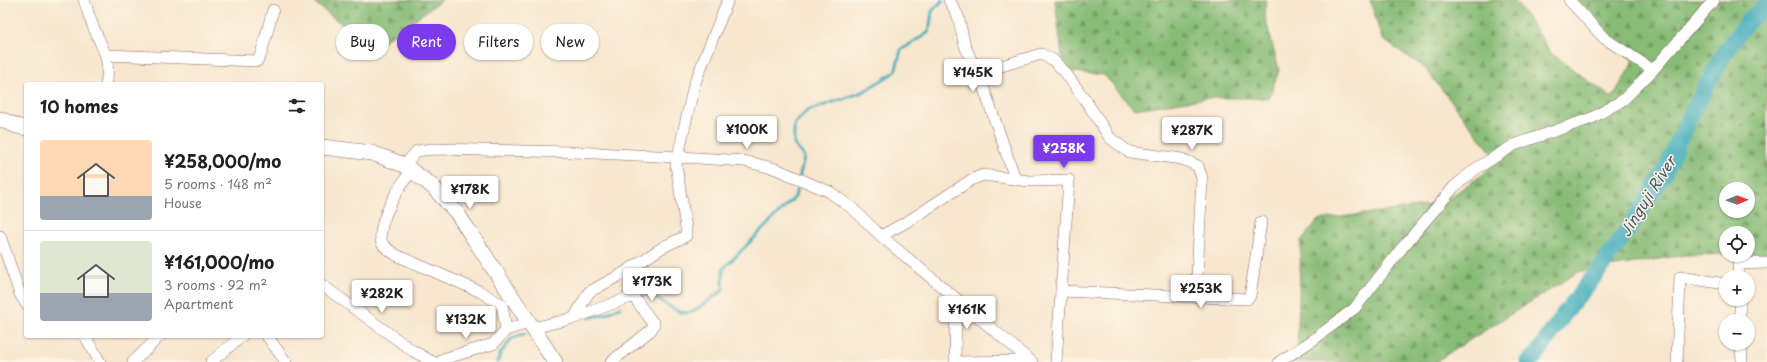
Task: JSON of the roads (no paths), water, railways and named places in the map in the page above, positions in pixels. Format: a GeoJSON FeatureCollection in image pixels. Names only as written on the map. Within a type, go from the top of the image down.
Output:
{"type":"FeatureCollection","features":[{"type":"Feature","properties":{"kind":"main road"},"geometry":{"type":"LineString","coordinates":[[0,119],[24,128]]}},
{"type":"Feature","properties":{"kind":"main road"},"geometry":{"type":"LineString","coordinates":[[324,147],[372,153],[408,168],[432,186],[457,213],[555,362]]}},
{"type":"Feature","properties":{"kind":"street"},"geometry":{"type":"LineString","coordinates":[[84,0],[106,56],[109,70],[106,82]]}},
{"type":"Feature","properties":{"kind":"street"},"geometry":{"type":"LineString","coordinates":[[574,318],[589,292],[622,274],[663,247],[686,236],[686,228],[676,173],[678,158],[694,85],[728,0]]}},
{"type":"Feature","properties":{"kind":"street"},"geometry":{"type":"LineString","coordinates":[[949,0],[958,16],[965,46],[978,73],[1015,178]]}},
{"type":"Feature","properties":{"kind":"street"},"geometry":{"type":"LineString","coordinates":[[1569,0],[1604,38],[1653,70]]}},
{"type":"Feature","properties":{"kind":"street"},"geometry":{"type":"LineString","coordinates":[[1279,362],[1313,340],[1354,308],[1402,248],[1454,188],[1474,170],[1514,145],[1598,114],[1623,100],[1653,70],[1714,0]]}},
{"type":"Feature","properties":{"kind":"street"},"geometry":{"type":"LineString","coordinates":[[106,56],[257,61],[261,54],[273,10]]}},
{"type":"Feature","properties":{"kind":"street"},"geometry":{"type":"LineString","coordinates":[[978,73],[1041,54],[1053,60],[1064,71],[1110,138],[1129,152],[1182,159],[1198,166],[1202,178],[1196,297]]}},
{"type":"Feature","properties":{"kind":"street"},"geometry":{"type":"LineString","coordinates":[[506,330],[502,305],[481,292],[396,255],[381,241],[382,227],[385,217],[406,178],[408,168],[417,150],[574,152],[744,161],[776,169],[803,179],[836,196],[853,209],[881,236],[1031,362]]}},
{"type":"Feature","properties":{"kind":"street"},"geometry":{"type":"LineString","coordinates":[[881,236],[910,220],[971,180],[983,175],[1029,181],[1069,180],[1056,362]]}},
{"type":"Feature","properties":{"kind":"street"},"geometry":{"type":"LineString","coordinates":[[1061,291],[1247,299],[1250,296],[1261,222]]}},
{"type":"Feature","properties":{"kind":"street"},"geometry":{"type":"LineString","coordinates":[[0,236],[20,294],[24,301]]}},
{"type":"Feature","properties":{"kind":"street"},"geometry":{"type":"LineString","coordinates":[[1738,270],[1738,264],[1767,263]]}},
{"type":"Feature","properties":{"kind":"street"},"geometry":{"type":"LineString","coordinates":[[1677,362],[1680,277],[1719,283]]}},
{"type":"Feature","properties":{"kind":"street"},"geometry":{"type":"LineString","coordinates":[[324,286],[413,351],[433,362]]}},
{"type":"Feature","properties":{"kind":"street"},"geometry":{"type":"LineString","coordinates":[[441,362],[443,359],[493,344],[506,330],[574,318],[633,296],[654,324],[651,330],[611,362]]}},
{"type":"Feature","properties":{"kind":"street"},"geometry":{"type":"LineString","coordinates":[[956,298],[955,362],[1031,362]]}},
{"type":"Feature","properties":{"kind":"street"},"geometry":{"type":"LineString","coordinates":[[86,338],[100,362]]}},
{"type":"Feature","properties":{"kind":"street"},"geometry":{"type":"LineString","coordinates":[[133,362],[158,338]]}},
{"type":"Feature","properties":{"kind":"street"},"geometry":{"type":"LineString","coordinates":[[210,362],[240,338]]}},
{"type":"Feature","properties":{"kind":"street"},"geometry":{"type":"LineString","coordinates":[[268,338],[286,362]]}},
{"type":"Feature","properties":{"kind":"street"},"geometry":{"type":"LineString","coordinates":[[1741,350],[1742,362]]}},
{"type":"Feature","properties":{"kind":"waterway"},"geometry":{"type":"LineString","coordinates":[[637,297],[644,295],[651,296],[677,311],[684,313],[692,312],[723,290],[723,269],[795,197],[804,157],[794,144],[794,125],[807,111],[863,92],[895,72],[901,50],[929,32],[932,11],[943,0]]}},
{"type":"Feature","properties":{"kind":"waterway","name":"Jinguji River"},"geometry":{"type":"LineString","coordinates":[[1529,362],[1537,354],[1564,314],[1604,264],[1638,215],[1664,173],[1687,122],[1725,52],[1748,21],[1767,5]]}},
{"type":"Feature","properties":{"kind":"waterway"},"geometry":{"type":"LineString","coordinates":[[589,318],[606,314],[620,307]]}},
{"type":"Feature","properties":{"kind":"waterway"},"geometry":{"type":"LineString","coordinates":[[498,362],[500,354],[512,338],[525,334]]}}]}
